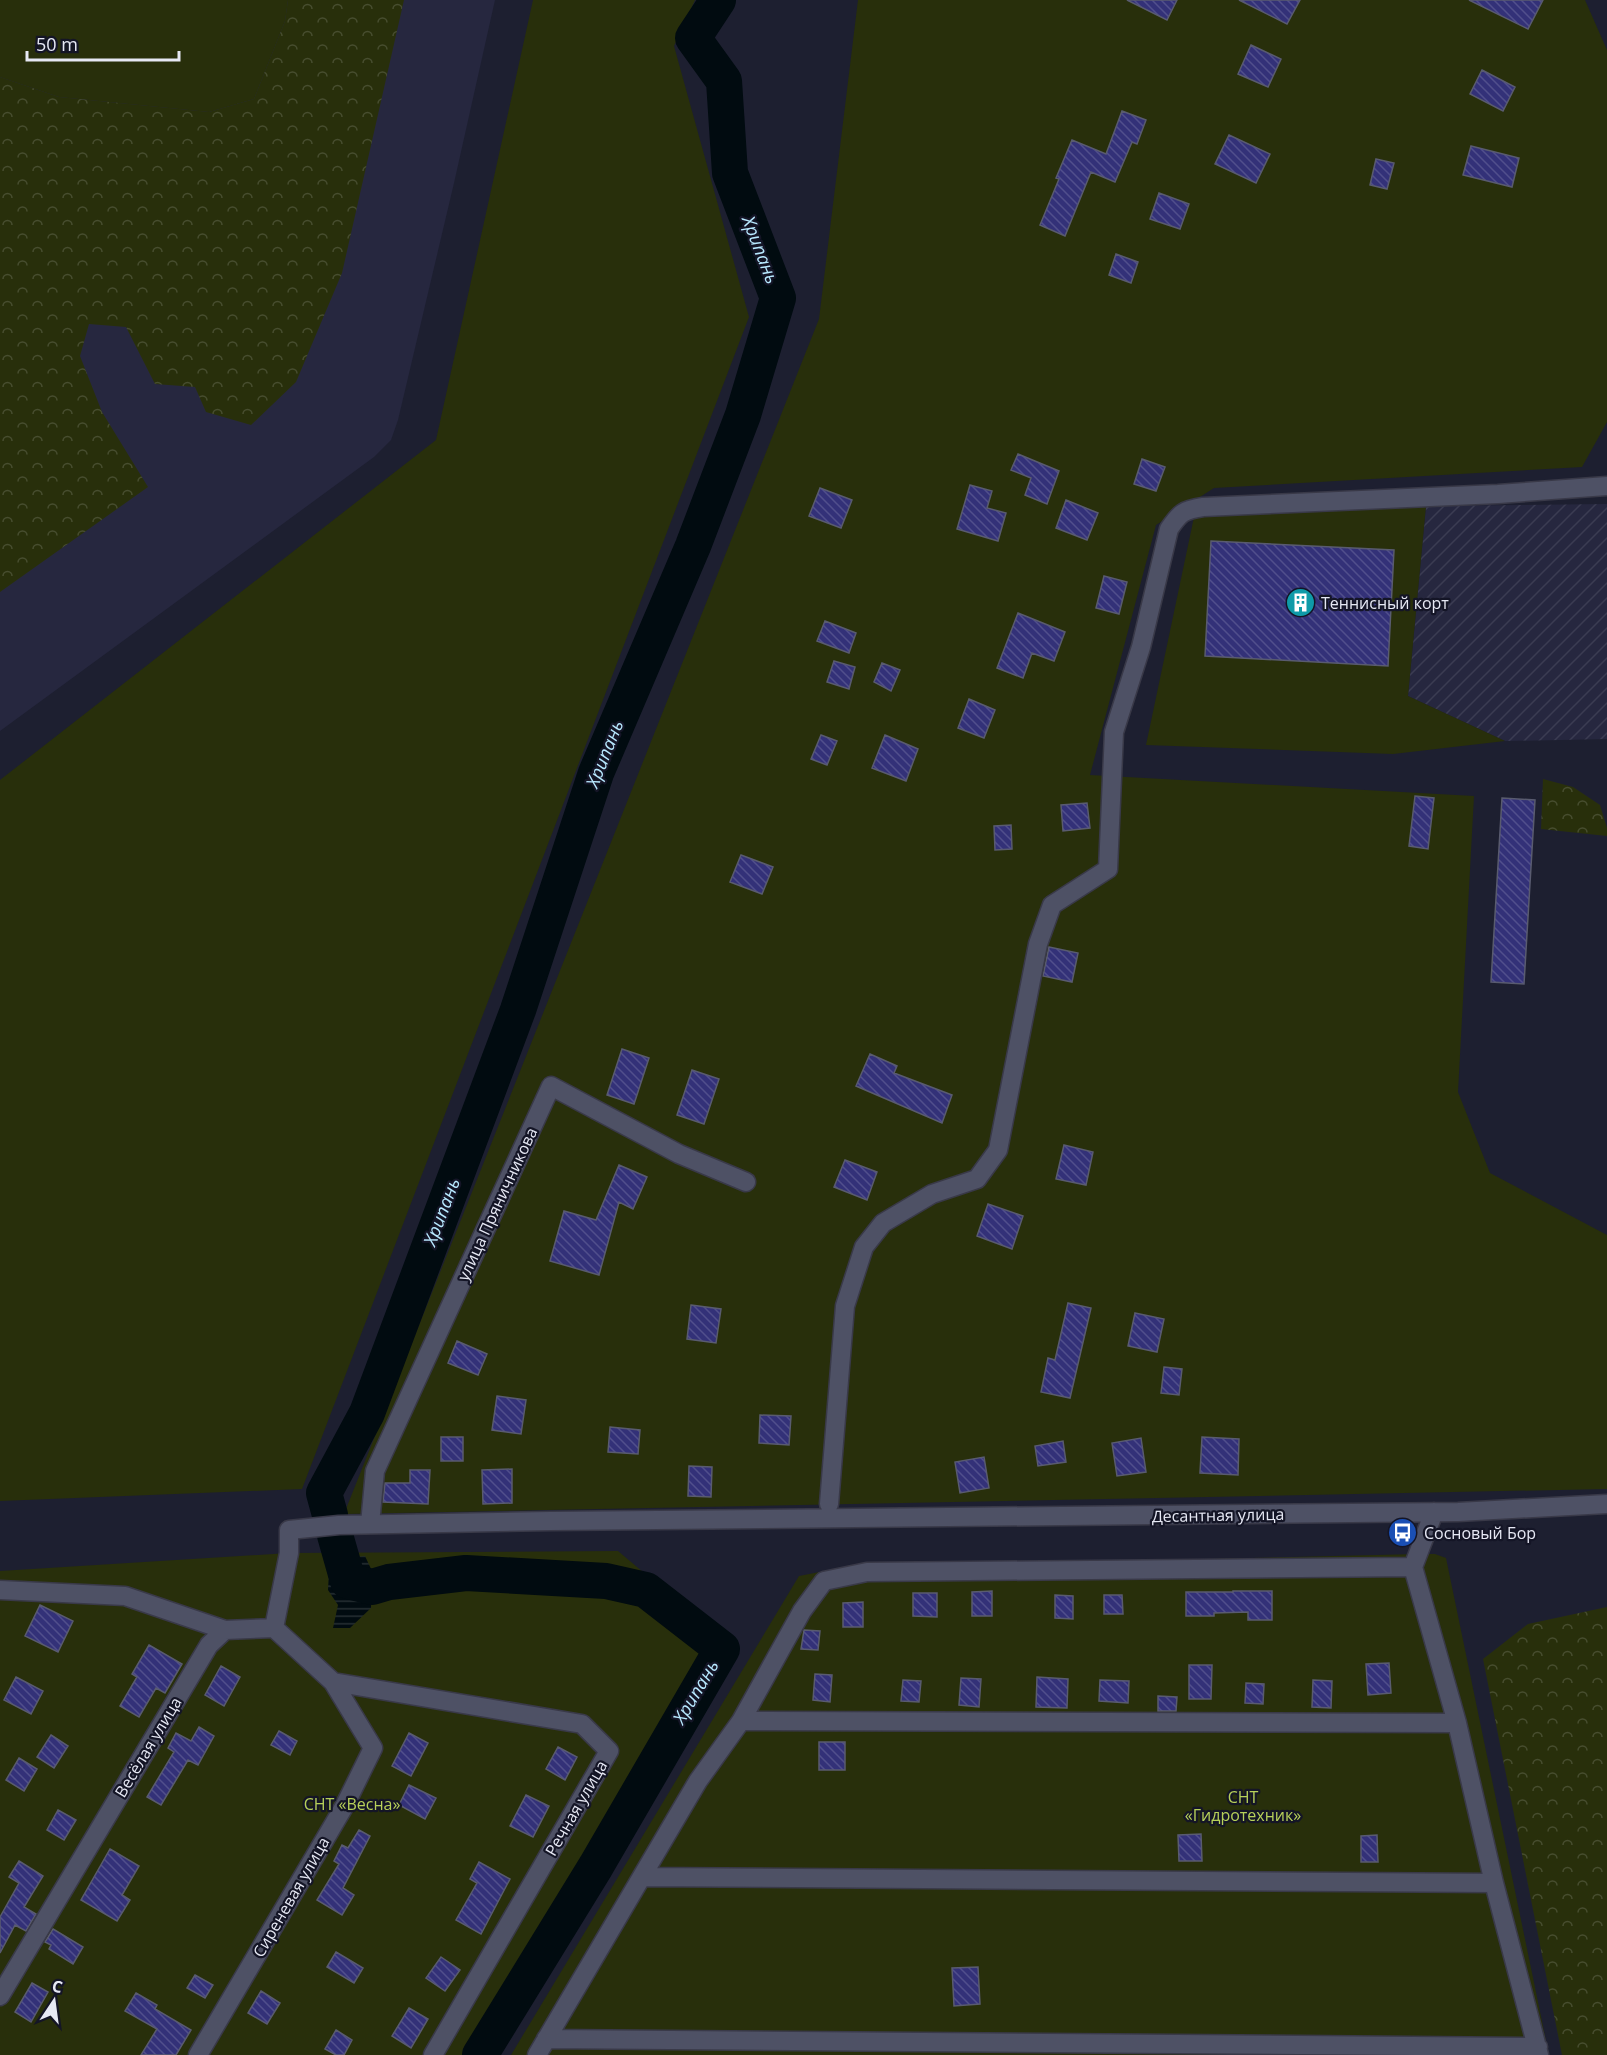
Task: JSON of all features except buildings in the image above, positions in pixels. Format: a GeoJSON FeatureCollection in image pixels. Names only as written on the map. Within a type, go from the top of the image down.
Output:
{"type":"FeatureCollection","features":[{"type":"Feature","properties":{"kind":"street"},"geometry":{"type":"LineString","coordinates":[[829,1512],[845,1306],[864,1247],[883,1223],[932,1194],[977,1179],[998,1150],[1038,944],[1052,905],[1108,869],[1114,732],[1141,647],[1169,530],[1178,516],[1185,510],[1203,507],[1498,494],[1607,486]]}},
{"type":"Feature","properties":{"kind":"street","name":"улица Пряничникова"},"geometry":{"type":"LineString","coordinates":[[370,1524],[375,1471],[551,1086],[679,1154],[746,1182]]}},
{"type":"Feature","properties":{"kind":"street","name":"Десантная улица"},"geometry":{"type":"LineString","coordinates":[[274,1628],[289,1553],[289,1530],[339,1525],[829,1512],[1434,1512],[1607,1504]]}},
{"type":"Feature","properties":{"kind":"street"},"geometry":{"type":"LineString","coordinates":[[546,2039],[1538,2051],[1494,1883],[1457,1723],[1413,1567],[1434,1512]]}},
{"type":"Feature","properties":{"kind":"street"},"geometry":{"type":"LineString","coordinates":[[537,2055],[698,1781],[741,1720],[802,1611],[824,1581],[867,1572],[1413,1567]]}},
{"type":"Feature","properties":{"kind":"street"},"geometry":{"type":"LineString","coordinates":[[0,1590],[125,1596],[225,1629],[274,1628]]}},
{"type":"Feature","properties":{"kind":"street","name":"Сиреневая улица"},"geometry":{"type":"LineString","coordinates":[[198,2055],[345,1805],[373,1748],[333,1682],[274,1628]]}},
{"type":"Feature","properties":{"kind":"street","name":"Весёлая улица"},"geometry":{"type":"LineString","coordinates":[[0,1996],[209,1645],[225,1629]]}},
{"type":"Feature","properties":{"kind":"street","name":"Речная улица"},"geometry":{"type":"LineString","coordinates":[[333,1682],[582,1724],[609,1751],[433,2055]]}},
{"type":"Feature","properties":{"kind":"street"},"geometry":{"type":"LineString","coordinates":[[741,1720],[1457,1723]]}},
{"type":"Feature","properties":{"kind":"street"},"geometry":{"type":"LineString","coordinates":[[643,1878],[1494,1883]]}},
{"type":"Feature","properties":{"kind":"shaded area"},"geometry":{"type":"Polygon","coordinates":[[[0,0],[495,0],[398,420],[391,440],[374,457],[0,731],[0,0]]]}},
{"type":"Feature","properties":{"kind":"shaded area"},"geometry":{"type":"Polygon","coordinates":[[[1607,504],[1607,739],[1505,741],[1408,696],[1426,506],[1607,504]]]}},
{"type":"Feature","properties":{"kind":"shaded area"},"geometry":{"type":"Polygon","coordinates":[[[365,1556],[372,1571],[371,1608],[350,1628],[333,1628],[338,1605],[328,1590],[329,1572],[341,1559],[365,1556]]]}},
{"type":"Feature","properties":{"kind":"green space"},"geometry":{"type":"Polygon","coordinates":[[[0,0],[288,0],[285,21],[254,99],[209,112],[59,97],[0,77],[0,0]]]}},
{"type":"Feature","properties":{"kind":"green space"},"geometry":{"type":"Polygon","coordinates":[[[288,0],[404,0],[342,273],[296,382],[251,425],[206,412],[195,387],[155,384],[126,327],[89,324],[80,356],[102,412],[148,487],[0,592],[0,77],[59,97],[209,112],[254,99],[285,21],[288,0]]]}},
{"type":"Feature","properties":{"kind":"green space"},"geometry":{"type":"Polygon","coordinates":[[[533,0],[695,0],[674,46],[749,317],[302,1489],[0,1501],[0,780],[436,440],[533,0]]]}},
{"type":"Feature","properties":{"kind":"green space"},"geometry":{"type":"Polygon","coordinates":[[[858,0],[1585,0],[1607,50],[1607,422],[1582,467],[1214,488],[1156,525],[1090,775],[1474,796],[1458,1092],[1490,1173],[1607,1235],[1607,1489],[344,1514],[819,319],[858,0]]]}},
{"type":"Feature","properties":{"kind":"green space"},"geometry":{"type":"Polygon","coordinates":[[[1426,506],[1408,696],[1505,741],[1393,754],[1146,745],[1194,517],[1426,506]]]}},
{"type":"Feature","properties":{"kind":"green space"},"geometry":{"type":"Polygon","coordinates":[[[1543,779],[1573,787],[1600,805],[1607,836],[1541,829],[1543,779]]]}},
{"type":"Feature","properties":{"kind":"green space","name":"СНТ «Весна»"},"geometry":{"type":"Polygon","coordinates":[[[618,1551],[738,1652],[495,2055],[0,2055],[0,1571],[289,1553],[618,1551]]]}},
{"type":"Feature","properties":{"kind":"green space","name":"СНТ «Гидротехник»"},"geometry":{"type":"Polygon","coordinates":[[[1435,1554],[1446,1558],[1549,2055],[511,2055],[799,1576],[840,1568],[1435,1554]]]}},
{"type":"Feature","properties":{"kind":"green space"},"geometry":{"type":"Polygon","coordinates":[[[1607,1607],[1607,2055],[1562,2055],[1483,1659],[1528,1624],[1607,1607]]]}},
{"type":"Feature","properties":{"kind":"waterway","name":"Хрипань"},"geometry":{"type":"LineString","coordinates":[[330,1515],[324,1493],[367,1413],[518,1010],[596,773],[693,546],[743,415],[778,298],[730,173],[724,81],[693,38],[718,0]]}},
{"type":"Feature","properties":{"kind":"waterway","name":"Хрипань"},"geometry":{"type":"LineString","coordinates":[[335,1535],[348,1581],[372,1587],[389,1582],[466,1573],[606,1581],[646,1590],[722,1649],[596,1866],[480,2055]]}},
{"type":"Feature","properties":{"kind":"place","name":"Теннисный корт"},"geometry":{"type":"Point","coordinates":[1300,603]}},
{"type":"Feature","properties":{"kind":"place","name":"Сосновый Бор"},"geometry":{"type":"Point","coordinates":[1403,1533]}}]}
